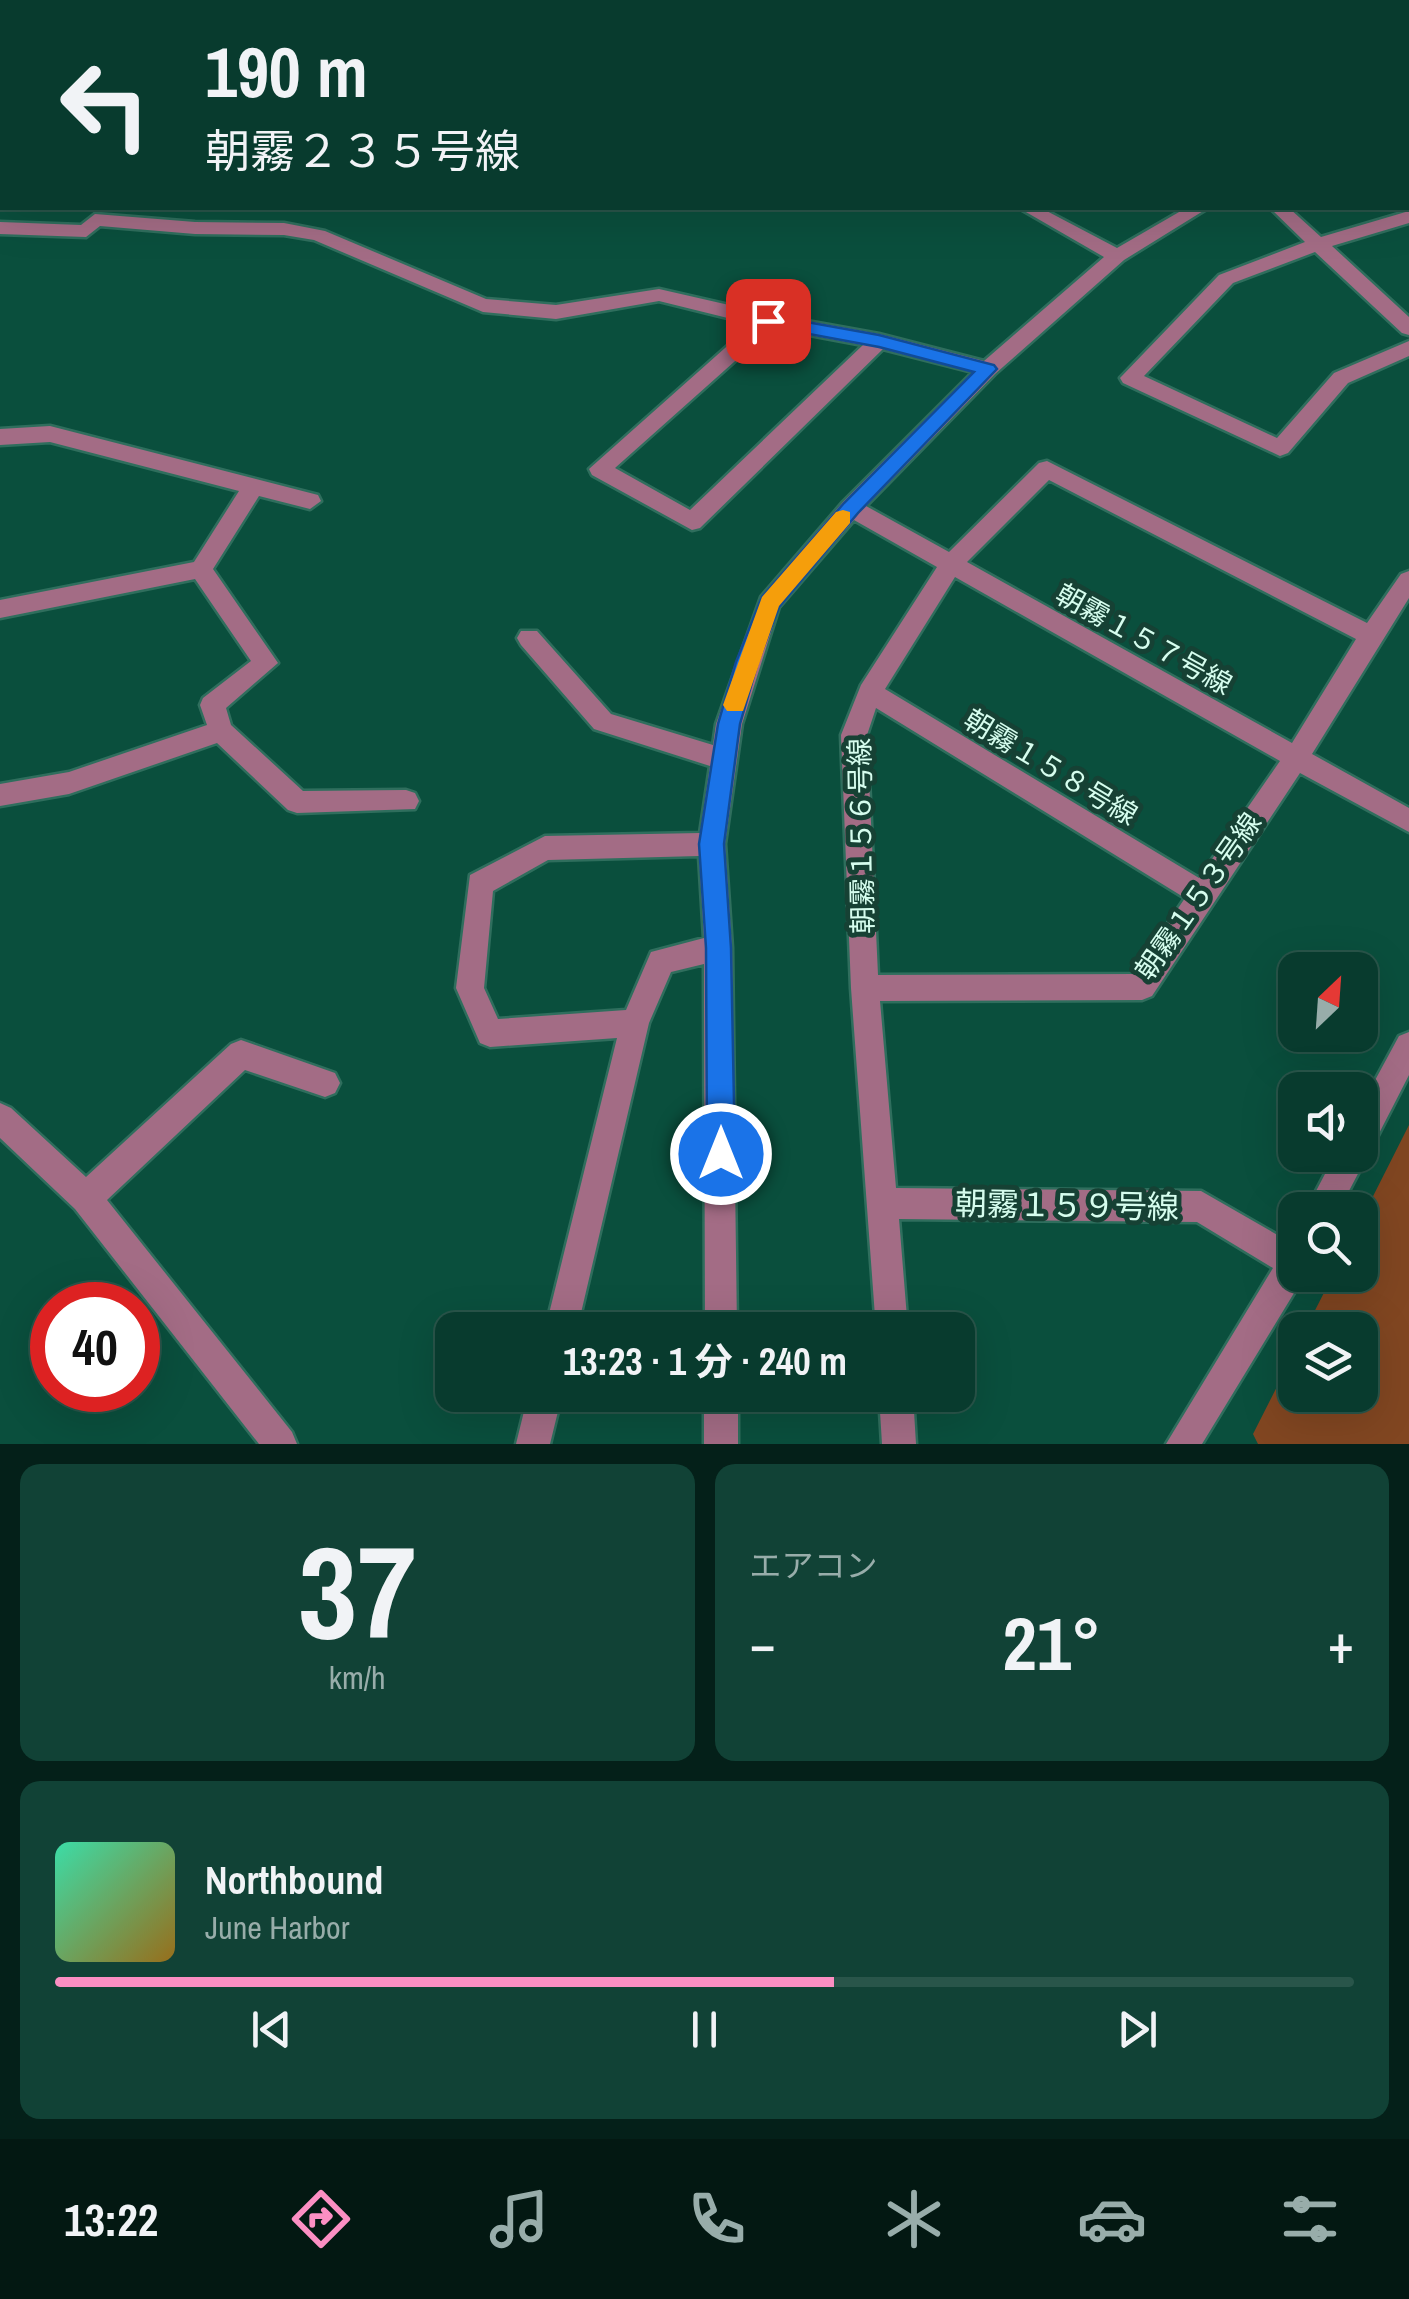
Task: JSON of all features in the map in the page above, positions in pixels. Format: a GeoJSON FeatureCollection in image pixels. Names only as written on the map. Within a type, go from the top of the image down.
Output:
{"type":"FeatureCollection","features":[{"type":"Feature","properties":{"kind":"street"},"geometry":{"type":"LineString","coordinates":[[195,228],[216,210]]}},
{"type":"Feature","properties":{"kind":"street"},"geometry":{"type":"LineString","coordinates":[[1032,210],[1116,256]]}},
{"type":"Feature","properties":{"kind":"street"},"geometry":{"type":"LineString","coordinates":[[721,1312],[718,948],[712,844],[738,693],[769,603],[851,508],[988,369],[1116,256],[1196,210]]}},
{"type":"Feature","properties":{"kind":"street"},"geometry":{"type":"LineString","coordinates":[[1280,210],[1409,328]]}},
{"type":"Feature","properties":{"kind":"street"},"geometry":{"type":"LineString","coordinates":[[1409,217],[1318,244],[1226,279],[1130,378],[1280,448],[1340,378],[1409,348]]}},
{"type":"Feature","properties":{"kind":"street"},"geometry":{"type":"LineString","coordinates":[[0,228],[86,231],[95,220],[195,228],[284,229],[318,235],[483,304],[556,312],[660,294],[988,369]]}},
{"type":"Feature","properties":{"kind":"street"},"geometry":{"type":"LineString","coordinates":[[768,321],[600,469],[692,522],[879,341]]}},
{"type":"Feature","properties":{"kind":"street"},"geometry":{"type":"LineString","coordinates":[[0,436],[50,434],[310,500]]}},
{"type":"Feature","properties":{"kind":"street","name":"朝霧１５６号線"},"geometry":{"type":"LineString","coordinates":[[891,1312],[865,988],[854,735],[870,692],[950,565],[1047,469],[1369,635]]}},
{"type":"Feature","properties":{"kind":"street"},"geometry":{"type":"LineString","coordinates":[[0,609],[201,570],[254,486]]}},
{"type":"Feature","properties":{"kind":"street","name":"朝霧１５７号線"},"geometry":{"type":"LineString","coordinates":[[851,508],[1409,821]]}},
{"type":"Feature","properties":{"kind":"street"},"geometry":{"type":"LineString","coordinates":[[201,570],[266,663],[212,705],[221,731],[297,802],[406,801]]}},
{"type":"Feature","properties":{"kind":"street","name":"朝霧１５３号線"},"geometry":{"type":"LineString","coordinates":[[865,988],[1142,986],[1201,893],[1296,758],[1369,635],[1409,580]]}},
{"type":"Feature","properties":{"kind":"street"},"geometry":{"type":"LineString","coordinates":[[529,638],[603,722],[724,759]]}},
{"type":"Feature","properties":{"kind":"street","name":"朝霧１５８号線"},"geometry":{"type":"LineString","coordinates":[[870,692],[1201,893]]}},
{"type":"Feature","properties":{"kind":"street"},"geometry":{"type":"LineString","coordinates":[[0,795],[69,783],[221,731]]}},
{"type":"Feature","properties":{"kind":"street"},"geometry":{"type":"LineString","coordinates":[[636,1022],[490,1034],[470,988],[480,884],[546,848],[712,844]]}},
{"type":"Feature","properties":{"kind":"street"},"geometry":{"type":"LineString","coordinates":[[565,1312],[636,1022],[661,961],[718,948]]}},
{"type":"Feature","properties":{"kind":"street"},"geometry":{"type":"LineString","coordinates":[[1378,1104],[1409,1046]]}},
{"type":"Feature","properties":{"kind":"street"},"geometry":{"type":"LineString","coordinates":[[86,1198],[241,1054],[326,1083]]}},
{"type":"Feature","properties":{"kind":"street"},"geometry":{"type":"LineString","coordinates":[[2,1123],[86,1198],[280,1444]]}},
{"type":"Feature","properties":{"kind":"street","name":"朝霧１５９号線"},"geometry":{"type":"LineString","coordinates":[[884,1202],[1201,1207],[1278,1253]]}},
{"type":"Feature","properties":{"kind":"street"},"geometry":{"type":"LineString","coordinates":[[1183,1444],[1278,1288]]}},
{"type":"Feature","properties":{"kind":"street"},"geometry":{"type":"LineString","coordinates":[[533,1444],[541,1412]]}},
{"type":"Feature","properties":{"kind":"street"},"geometry":{"type":"LineString","coordinates":[[721,1412],[722,1444]]}},
{"type":"Feature","properties":{"kind":"street"},"geometry":{"type":"LineString","coordinates":[[897,1412],[899,1444]]}},
{"type":"Feature","properties":{"kind":"shaded area"},"geometry":{"type":"Polygon","coordinates":[[[1409,1125],[1409,1444],[1258,1444],[1253,1434],[1278,1385],[1278,1412],[1378,1412],[1378,1312],[1314,1312],[1324,1292],[1378,1292],[1375,1192],[1409,1125]]]}},
{"type":"Feature","properties":{"kind":"slow traffic"},"geometry":{"type":"LineString","coordinates":[[735,705],[769,603],[843,517]]}},
{"type":"Feature","properties":{"kind":"route"},"geometry":{"type":"LineString","coordinates":[[721,1154],[712,844],[729,724],[747,662],[769,603],[851,508],[988,369],[879,341],[768,321]]}}]}
